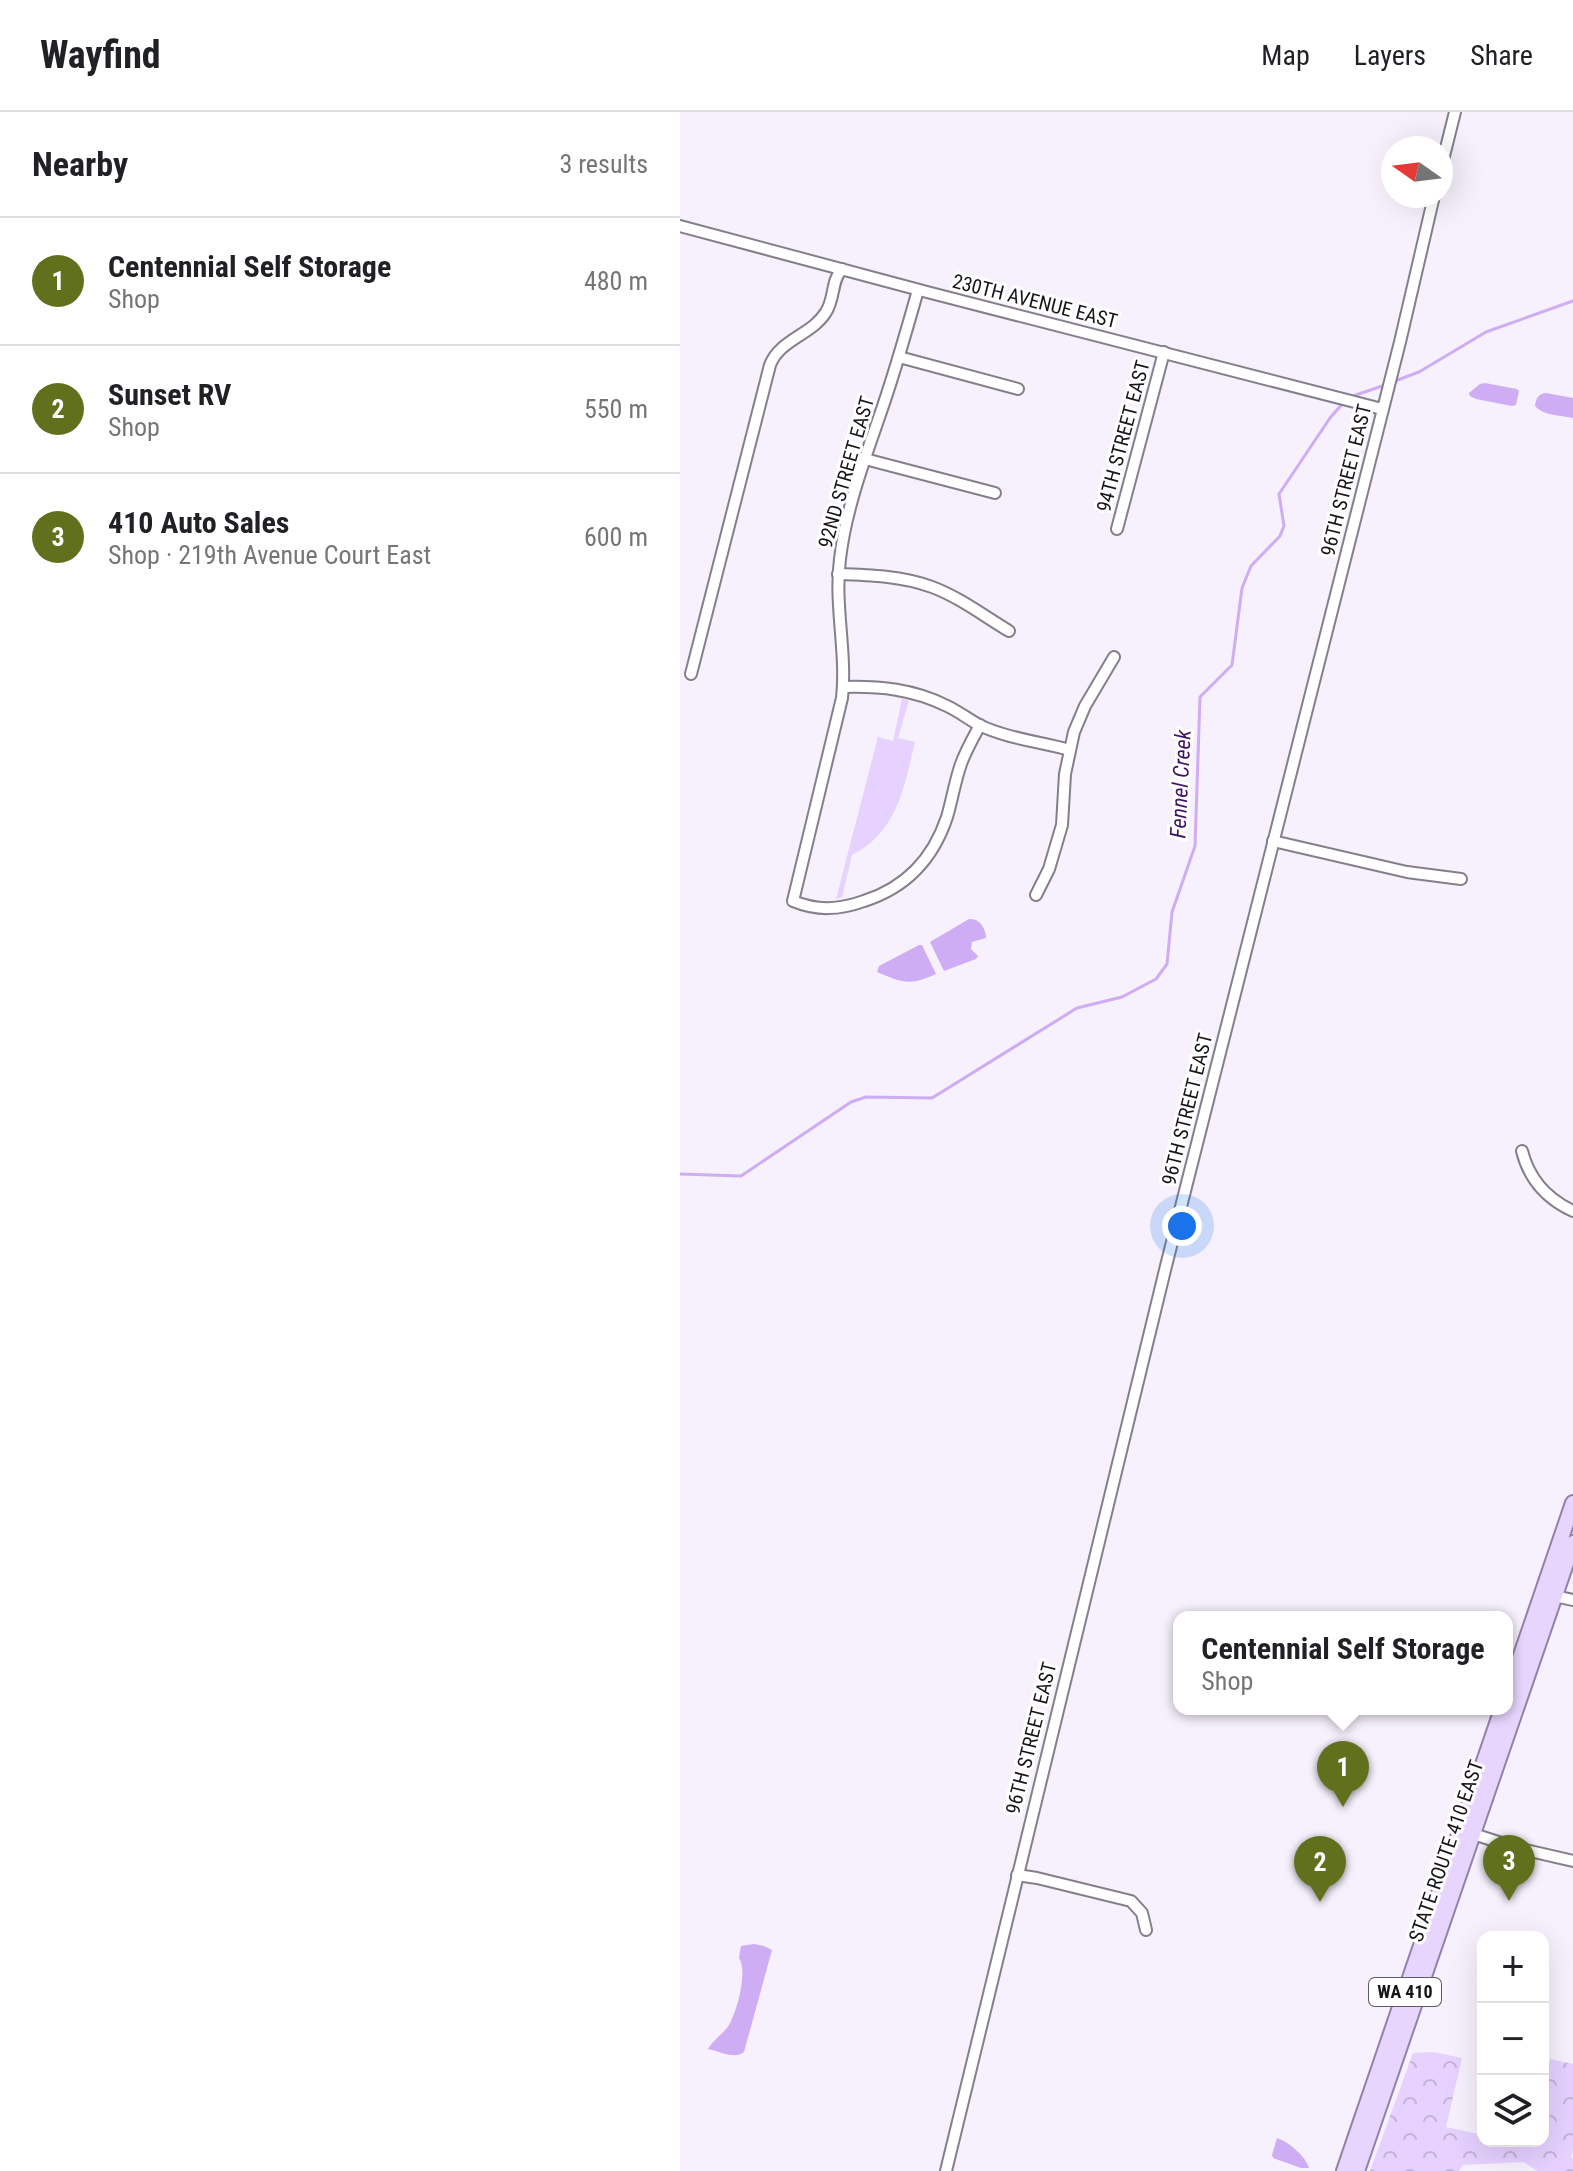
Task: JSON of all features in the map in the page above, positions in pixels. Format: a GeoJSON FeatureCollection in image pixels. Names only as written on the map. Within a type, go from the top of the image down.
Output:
{"type":"FeatureCollection","features":[{"type":"Feature","properties":{"kind":"main road"},"geometry":{"type":"LineString","coordinates":[[1513,1678],[1573,1503]]}},
{"type":"Feature","properties":{"kind":"main road","name":"STATE ROUTE 410 EAST"},"geometry":{"type":"LineString","coordinates":[[1513,1709],[1573,1543]]}},
{"type":"Feature","properties":{"kind":"main road","name":"STATE ROUTE 410 EAST"},"geometry":{"type":"LineString","coordinates":[[1357,2171],[1467,1832],[1500,1715]]}},
{"type":"Feature","properties":{"kind":"main road","name":"STATE ROUTE 410 EAST"},"geometry":{"type":"LineString","coordinates":[[1344,2171],[1511,1715]]}},
{"type":"Feature","properties":{"kind":"street"},"geometry":{"type":"LineString","coordinates":[[1449,136],[1455,112]]}},
{"type":"Feature","properties":{"kind":"street","name":"96TH STREET EAST"},"geometry":{"type":"LineString","coordinates":[[946,2171],[1101,1526],[1431,208]]}},
{"type":"Feature","properties":{"kind":"street","name":"230TH AVENUE EAST"},"geometry":{"type":"LineString","coordinates":[[680,226],[1382,409]]}},
{"type":"Feature","properties":{"kind":"street"},"geometry":{"type":"LineString","coordinates":[[691,674],[770,365],[784,345],[796,339],[827,311],[836,275],[842,269]]}},
{"type":"Feature","properties":{"kind":"street","name":"92ND STREET EAST"},"geometry":{"type":"LineString","coordinates":[[918,290],[842,541],[838,574],[843,687],[793,901],[807,907],[830,909],[857,904],[891,891],[915,871],[941,832],[961,762],[980,725]]}},
{"type":"Feature","properties":{"kind":"street","name":"94TH STREET EAST"},"geometry":{"type":"LineString","coordinates":[[1117,529],[1164,352]]}},
{"type":"Feature","properties":{"kind":"street"},"geometry":{"type":"LineString","coordinates":[[899,357],[1018,389]]}},
{"type":"Feature","properties":{"kind":"street"},"geometry":{"type":"LineString","coordinates":[[865,459],[995,493]]}},
{"type":"Feature","properties":{"kind":"street"},"geometry":{"type":"LineString","coordinates":[[838,574],[886,576],[930,586],[1009,631]]}},
{"type":"Feature","properties":{"kind":"street"},"geometry":{"type":"LineString","coordinates":[[1036,895],[1049,869],[1062,825],[1063,793],[1074,732],[1085,706],[1114,657]]}},
{"type":"Feature","properties":{"kind":"street"},"geometry":{"type":"LineString","coordinates":[[843,687],[884,686],[912,692],[980,725],[1070,750]]}},
{"type":"Feature","properties":{"kind":"street"},"geometry":{"type":"LineString","coordinates":[[1273,841],[1407,872],[1461,879]]}},
{"type":"Feature","properties":{"kind":"street"},"geometry":{"type":"LineString","coordinates":[[1522,1151],[1531,1175],[1543,1190],[1557,1203],[1573,1211]]}},
{"type":"Feature","properties":{"kind":"street"},"geometry":{"type":"LineString","coordinates":[[1555,1596],[1573,1600]]}},
{"type":"Feature","properties":{"kind":"street"},"geometry":{"type":"LineString","coordinates":[[1467,1832],[1573,1861]]}},
{"type":"Feature","properties":{"kind":"street"},"geometry":{"type":"LineString","coordinates":[[1017,1875],[1131,1901],[1142,1913],[1146,1930]]}},
{"type":"Feature","properties":{"kind":"green space"},"geometry":{"type":"Polygon","coordinates":[[[902,699],[909,700],[898,738],[915,742],[902,792],[889,821],[879,834],[852,855],[842,897],[836,899],[878,737],[893,741],[902,699]]]}},
{"type":"Feature","properties":{"kind":"green space"},"geometry":{"type":"Polygon","coordinates":[[[1433,2052],[1462,2058],[1446,2127],[1477,2134],[1477,2147],[1549,2147],[1550,2059],[1573,2064],[1573,2171],[1537,2171],[1524,2162],[1463,2165],[1459,2171],[1370,2171],[1413,2053],[1433,2052]]]}},
{"type":"Feature","properties":{"kind":"shaded area"},"geometry":{"type":"Polygon","coordinates":[[[1485,383],[1517,389],[1516,405],[1470,396],[1469,393],[1485,383]]]}},
{"type":"Feature","properties":{"kind":"shaded area"},"geometry":{"type":"Polygon","coordinates":[[[1546,393],[1573,398],[1573,418],[1548,413],[1535,406],[1538,397],[1546,393]]]}},
{"type":"Feature","properties":{"kind":"shaded area"},"geometry":{"type":"Polygon","coordinates":[[[969,919],[979,922],[985,931],[986,938],[972,942],[971,949],[978,956],[944,971],[930,942],[969,919]]]}},
{"type":"Feature","properties":{"kind":"shaded area"},"geometry":{"type":"Polygon","coordinates":[[[922,945],[936,974],[906,982],[877,972],[879,966],[922,945]]]}},
{"type":"Feature","properties":{"kind":"shaded area"},"geometry":{"type":"Polygon","coordinates":[[[754,1944],[772,1950],[744,2052],[732,2055],[708,2049],[729,2025],[735,2011],[742,1982],[741,1946],[754,1944]]]}},
{"type":"Feature","properties":{"kind":"shaded area"},"geometry":{"type":"Polygon","coordinates":[[[1277,2138],[1296,2150],[1309,2168],[1273,2158],[1277,2138]]]}},
{"type":"Feature","properties":{"kind":"waterway","name":"Fennel Creek"},"geometry":{"type":"LineString","coordinates":[[1395,381],[1419,372],[1486,332],[1573,301]]}},
{"type":"Feature","properties":{"kind":"waterway","name":"Fennel Creek"},"geometry":{"type":"LineString","coordinates":[[1350,397],[1388,384]]}},
{"type":"Feature","properties":{"kind":"waterway","name":"Fennel Creek"},"geometry":{"type":"LineString","coordinates":[[680,1174],[741,1176],[851,1102],[866,1097],[932,1098],[1077,1008],[1122,997],[1156,979],[1167,964],[1172,912],[1195,846],[1200,697],[1232,665],[1242,588],[1251,566],[1280,536],[1284,526],[1279,494],[1344,402]]}},
{"type":"Feature","properties":{"kind":"place","name":"Centennial Self Storage"},"geometry":{"type":"Point","coordinates":[1343,1807]}},
{"type":"Feature","properties":{"kind":"place","name":"410 Auto Sales"},"geometry":{"type":"Point","coordinates":[1509,1901]}},
{"type":"Feature","properties":{"kind":"place","name":"Sunset RV"},"geometry":{"type":"Point","coordinates":[1320,1902]}}]}
